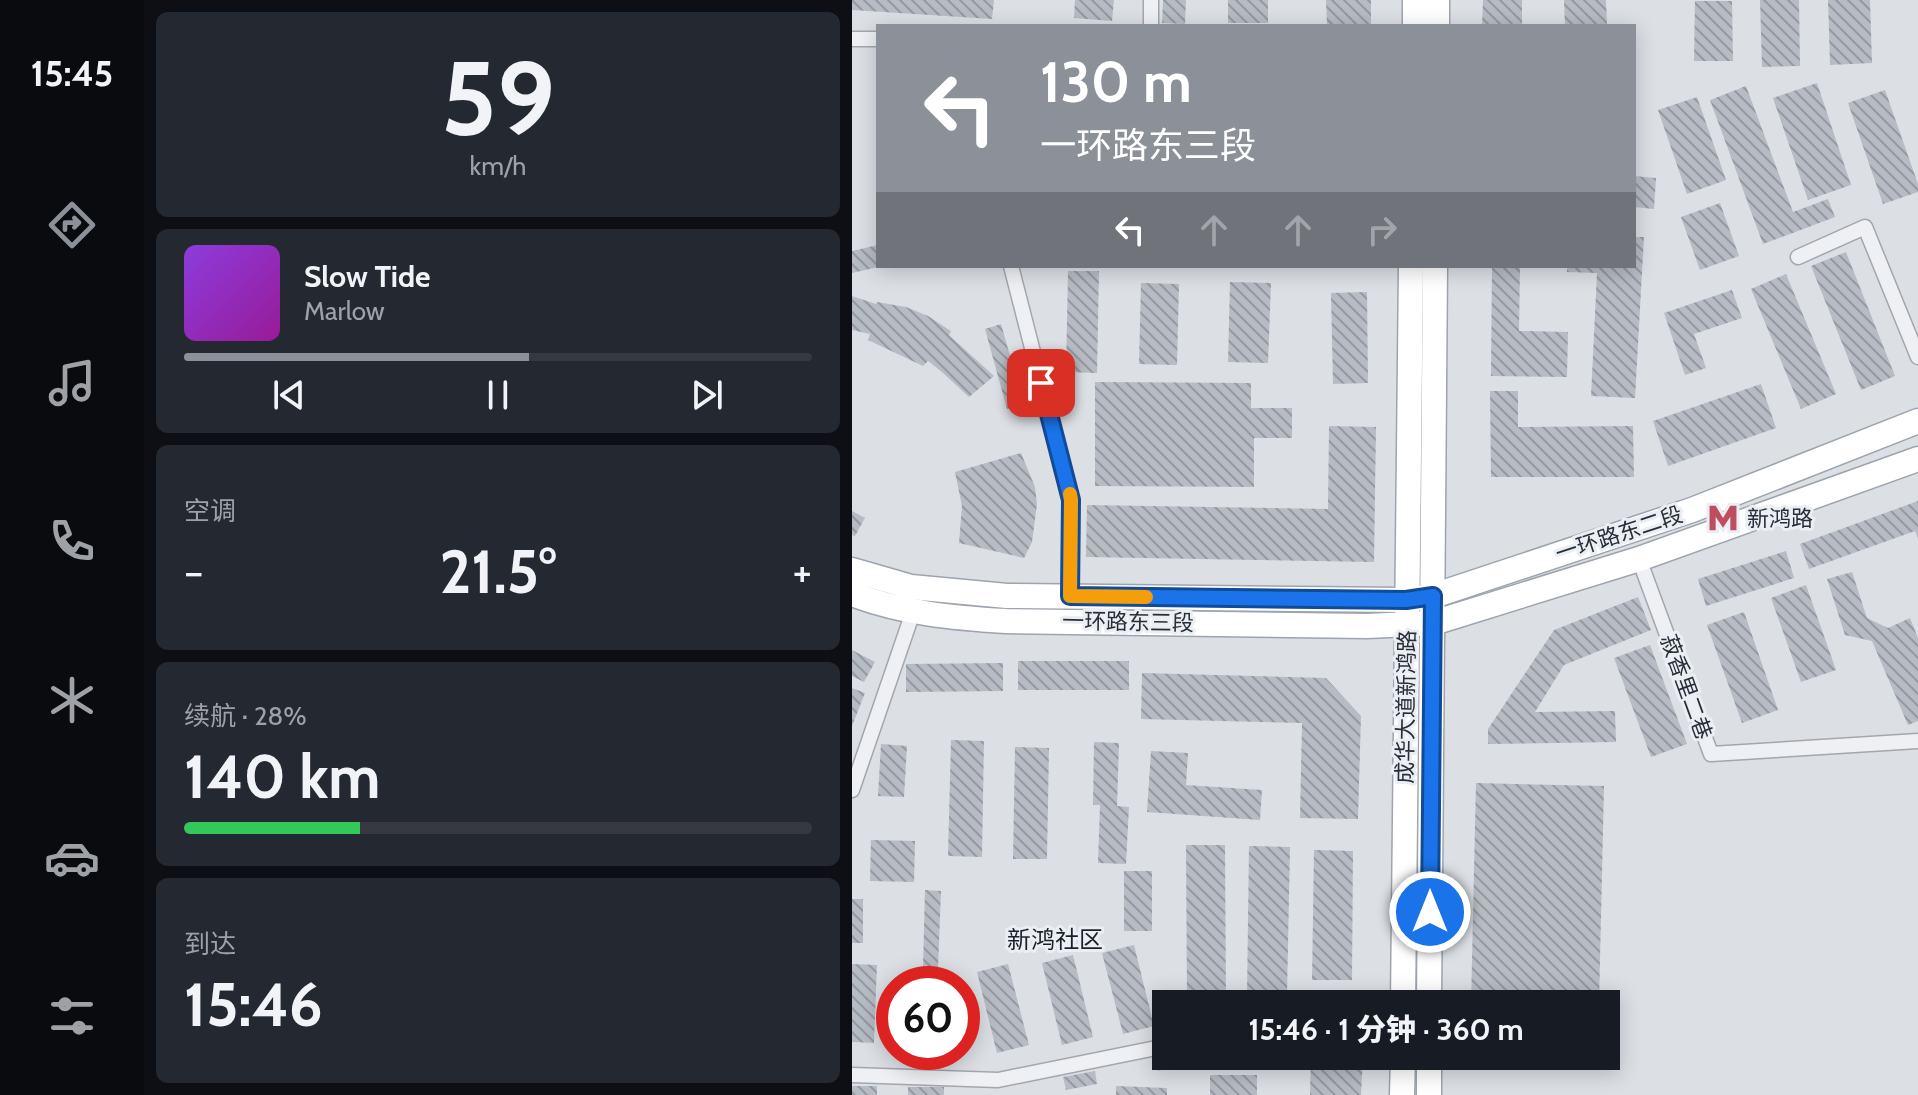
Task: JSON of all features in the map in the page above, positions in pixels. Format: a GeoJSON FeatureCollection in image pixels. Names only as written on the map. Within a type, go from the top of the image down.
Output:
{"type":"FeatureCollection","features":[{"type":"Feature","properties":{"kind":"main road"},"geometry":{"type":"LineString","coordinates":[[1415,0],[1415,24]]}},
{"type":"Feature","properties":{"kind":"main road"},"geometry":{"type":"LineString","coordinates":[[1437,0],[1437,24]]}},
{"type":"Feature","properties":{"kind":"main road","name":"成华大道新鸿路"},"geometry":{"type":"LineString","coordinates":[[1403,990],[1411,268]]}},
{"type":"Feature","properties":{"kind":"main road","name":"成华大道新鸿路"},"geometry":{"type":"LineString","coordinates":[[1429,990],[1435,268]]}},
{"type":"Feature","properties":{"kind":"main road","name":"一环路东二段"},"geometry":{"type":"LineString","coordinates":[[1406,600],[1433,596],[1692,510],[1918,421]]}},
{"type":"Feature","properties":{"kind":"main road","name":"一环路东二段"},"geometry":{"type":"LineString","coordinates":[[1407,625],[1433,623],[1639,559],[1918,459]]}},
{"type":"Feature","properties":{"kind":"main road","name":"一环路东三段"},"geometry":{"type":"LineString","coordinates":[[852,570],[911,587],[1007,596],[1406,600]]}},
{"type":"Feature","properties":{"kind":"main road","name":"一环路东三段"},"geometry":{"type":"LineString","coordinates":[[852,594],[913,612],[1006,621],[1407,625]]}},
{"type":"Feature","properties":{"kind":"main road"},"geometry":{"type":"LineString","coordinates":[[1402,1095],[1403,1070]]}},
{"type":"Feature","properties":{"kind":"main road"},"geometry":{"type":"LineString","coordinates":[[1429,1070],[1429,1095]]}},
{"type":"Feature","properties":{"kind":"street"},"geometry":{"type":"LineString","coordinates":[[1151,0],[1151,24]]}},
{"type":"Feature","properties":{"kind":"street"},"geometry":{"type":"LineString","coordinates":[[852,39],[876,39]]}},
{"type":"Feature","properties":{"kind":"street"},"geometry":{"type":"LineString","coordinates":[[1798,257],[1865,227],[1918,357]]}},
{"type":"Feature","properties":{"kind":"street"},"geometry":{"type":"LineString","coordinates":[[1012,268],[1071,500],[1070,596]]}},
{"type":"Feature","properties":{"kind":"street","name":"菽香里二巷"},"geometry":{"type":"LineString","coordinates":[[1639,559],[1711,754],[1918,741]]}},
{"type":"Feature","properties":{"kind":"street"},"geometry":{"type":"LineString","coordinates":[[852,790],[913,612]]}},
{"type":"Feature","properties":{"kind":"street"},"geometry":{"type":"LineString","coordinates":[[852,1075],[998,1080],[1152,1049]]}},
{"type":"Feature","properties":{"kind":"street"},"geometry":{"type":"LineString","coordinates":[[967,1095],[968,1079]]}},
{"type":"Feature","properties":{"kind":"building"},"geometry":{"type":"Polygon","coordinates":[[[852,0],[994,0],[992,19],[852,10],[852,0]]]}},
{"type":"Feature","properties":{"kind":"building"},"geometry":{"type":"Polygon","coordinates":[[[1075,0],[1114,0],[1112,21],[1074,18],[1075,0]]]}},
{"type":"Feature","properties":{"kind":"building"},"geometry":{"type":"Polygon","coordinates":[[[1163,0],[1186,0],[1185,24],[1162,23],[1163,0]]]}},
{"type":"Feature","properties":{"kind":"building"},"geometry":{"type":"Polygon","coordinates":[[[1228,0],[1268,0],[1268,23],[1228,23],[1228,0]]]}},
{"type":"Feature","properties":{"kind":"building"},"geometry":{"type":"Polygon","coordinates":[[[1326,0],[1371,0],[1371,24],[1327,24],[1326,0]]]}},
{"type":"Feature","properties":{"kind":"building"},"geometry":{"type":"Polygon","coordinates":[[[1483,0],[1522,0],[1522,24],[1482,24],[1483,0]]]}},
{"type":"Feature","properties":{"kind":"building"},"geometry":{"type":"Polygon","coordinates":[[[1564,0],[1606,0],[1607,24],[1565,24],[1564,0]]]}},
{"type":"Feature","properties":{"kind":"building"},"geometry":{"type":"Polygon","coordinates":[[[1760,0],[1799,0],[1800,66],[1762,67],[1760,0]]]}},
{"type":"Feature","properties":{"kind":"building"},"geometry":{"type":"Polygon","coordinates":[[[1828,0],[1870,0],[1872,63],[1830,65],[1828,0]]]}},
{"type":"Feature","properties":{"kind":"building"},"geometry":{"type":"Polygon","coordinates":[[[1695,1],[1732,1],[1733,61],[1694,61],[1695,1]]]}},
{"type":"Feature","properties":{"kind":"building"},"geometry":{"type":"Polygon","coordinates":[[[1817,83],[1851,185],[1808,200],[1773,98],[1817,83]]]}},
{"type":"Feature","properties":{"kind":"building"},"geometry":{"type":"Polygon","coordinates":[[[1746,86],[1793,212],[1828,199],[1835,217],[1763,244],[1710,100],[1746,86]]]}},
{"type":"Feature","properties":{"kind":"building"},"geometry":{"type":"Polygon","coordinates":[[[1885,90],[1918,184],[1918,192],[1883,204],[1848,103],[1885,90]]]}},
{"type":"Feature","properties":{"kind":"building"},"geometry":{"type":"Polygon","coordinates":[[[1697,97],[1726,180],[1687,194],[1658,110],[1697,97]]]}},
{"type":"Feature","properties":{"kind":"building"},"geometry":{"type":"Polygon","coordinates":[[[1636,176],[1656,178],[1654,209],[1636,207],[1636,176]]]}},
{"type":"Feature","properties":{"kind":"building"},"geometry":{"type":"Polygon","coordinates":[[[1720,203],[1739,256],[1700,270],[1681,217],[1720,203]]]}},
{"type":"Feature","properties":{"kind":"building"},"geometry":{"type":"Polygon","coordinates":[[[1636,237],[1644,237],[1635,398],[1591,396],[1597,273],[1567,272],[1567,268],[1636,268],[1636,237]]]}},
{"type":"Feature","properties":{"kind":"building"},"geometry":{"type":"Polygon","coordinates":[[[876,245],[876,267],[852,273],[852,251],[876,245]]]}},
{"type":"Feature","properties":{"kind":"building"},"geometry":{"type":"Polygon","coordinates":[[[1846,252],[1895,376],[1861,390],[1811,266],[1846,252]]]}},
{"type":"Feature","properties":{"kind":"building"},"geometry":{"type":"Polygon","coordinates":[[[1492,268],[1520,268],[1519,331],[1568,332],[1567,377],[1491,376],[1492,268]]]}},
{"type":"Feature","properties":{"kind":"building"},"geometry":{"type":"Polygon","coordinates":[[[1068,271],[1099,271],[1097,373],[1066,372],[1068,271]]]}},
{"type":"Feature","properties":{"kind":"building"},"geometry":{"type":"Polygon","coordinates":[[[1786,274],[1836,394],[1801,409],[1751,289],[1786,274]]]}},
{"type":"Feature","properties":{"kind":"building"},"geometry":{"type":"Polygon","coordinates":[[[1230,282],[1271,283],[1268,363],[1228,362],[1230,282]]]}},
{"type":"Feature","properties":{"kind":"building"},"geometry":{"type":"Polygon","coordinates":[[[1141,283],[1179,284],[1177,365],[1139,364],[1141,283]]]}},
{"type":"Feature","properties":{"kind":"building"},"geometry":{"type":"Polygon","coordinates":[[[1732,290],[1742,318],[1694,334],[1706,368],[1685,375],[1664,313],[1732,290]]]}},
{"type":"Feature","properties":{"kind":"building"},"geometry":{"type":"Polygon","coordinates":[[[1367,292],[1368,383],[1333,384],[1331,293],[1367,292]]]}},
{"type":"Feature","properties":{"kind":"building"},"geometry":{"type":"Polygon","coordinates":[[[852,296],[876,304],[906,307],[928,316],[951,331],[949,335],[994,376],[969,397],[928,361],[923,366],[868,340],[870,334],[852,330],[852,296]]]}},
{"type":"Feature","properties":{"kind":"building"},"geometry":{"type":"Polygon","coordinates":[[[1001,324],[1024,405],[1007,409],[985,329],[1001,324]]]}},
{"type":"Feature","properties":{"kind":"building"},"geometry":{"type":"Polygon","coordinates":[[[1095,382],[1251,383],[1251,408],[1292,408],[1292,438],[1254,438],[1254,487],[1095,486],[1095,382]]]}},
{"type":"Feature","properties":{"kind":"building"},"geometry":{"type":"Polygon","coordinates":[[[1761,384],[1776,428],[1668,466],[1653,421],[1761,384]]]}},
{"type":"Feature","properties":{"kind":"building"},"geometry":{"type":"Polygon","coordinates":[[[1490,391],[1518,391],[1518,427],[1633,426],[1634,477],[1491,477],[1490,391]]]}},
{"type":"Feature","properties":{"kind":"building"},"geometry":{"type":"Polygon","coordinates":[[[1329,426],[1376,427],[1374,562],[1086,557],[1087,505],[1328,509],[1329,426]]]}},
{"type":"Feature","properties":{"kind":"building"},"geometry":{"type":"Polygon","coordinates":[[[1021,453],[1035,487],[1037,504],[1032,542],[1024,558],[959,543],[962,506],[955,472],[1021,453]]]}},
{"type":"Feature","properties":{"kind":"building"},"geometry":{"type":"Polygon","coordinates":[[[1918,501],[1918,538],[1915,531],[1809,569],[1800,544],[1918,501]]]}},
{"type":"Feature","properties":{"kind":"building"},"geometry":{"type":"Polygon","coordinates":[[[852,511],[865,518],[855,536],[852,535],[852,511]]]}},
{"type":"Feature","properties":{"kind":"building"},"geometry":{"type":"Polygon","coordinates":[[[1786,551],[1794,578],[1706,606],[1698,579],[1786,551]]]}},
{"type":"Feature","properties":{"kind":"building"},"geometry":{"type":"Polygon","coordinates":[[[1852,572],[1867,618],[1888,628],[1910,618],[1918,638],[1918,721],[1908,725],[1872,641],[1845,635],[1827,579],[1852,572]]]}},
{"type":"Feature","properties":{"kind":"building"},"geometry":{"type":"Polygon","coordinates":[[[1806,585],[1836,670],[1801,682],[1771,598],[1806,585]]]}},
{"type":"Feature","properties":{"kind":"building"},"geometry":{"type":"Polygon","coordinates":[[[1638,597],[1651,630],[1564,665],[1535,712],[1615,711],[1616,742],[1488,744],[1488,729],[1554,630],[1638,597]]]}},
{"type":"Feature","properties":{"kind":"building"},"geometry":{"type":"Polygon","coordinates":[[[1744,612],[1778,710],[1742,723],[1707,625],[1744,612]]]}},
{"type":"Feature","properties":{"kind":"building"},"geometry":{"type":"Polygon","coordinates":[[[1650,645],[1687,744],[1651,757],[1614,658],[1650,645]]]}},
{"type":"Feature","properties":{"kind":"building"},"geometry":{"type":"Polygon","coordinates":[[[852,650],[875,662],[864,682],[852,676],[852,650]]]}},
{"type":"Feature","properties":{"kind":"building"},"geometry":{"type":"Polygon","coordinates":[[[1018,661],[1129,661],[1129,690],[1018,690],[1018,661]]]}},
{"type":"Feature","properties":{"kind":"building"},"geometry":{"type":"Polygon","coordinates":[[[1003,663],[1003,691],[906,692],[906,664],[1003,663]]]}},
{"type":"Feature","properties":{"kind":"building"},"geometry":{"type":"Polygon","coordinates":[[[1142,673],[1326,678],[1361,716],[1358,819],[1300,818],[1302,723],[1141,719],[1142,673]]]}},
{"type":"Feature","properties":{"kind":"building"},"geometry":{"type":"Polygon","coordinates":[[[852,688],[865,693],[852,726],[852,688]]]}},
{"type":"Feature","properties":{"kind":"building"},"geometry":{"type":"Polygon","coordinates":[[[951,740],[984,741],[982,857],[948,856],[951,740]]]}},
{"type":"Feature","properties":{"kind":"building"},"geometry":{"type":"Polygon","coordinates":[[[1094,742],[1119,743],[1117,806],[1129,807],[1126,864],[1098,863],[1100,805],[1093,805],[1094,742]]]}},
{"type":"Feature","properties":{"kind":"building"},"geometry":{"type":"Polygon","coordinates":[[[881,744],[907,746],[904,797],[878,796],[881,744]]]}},
{"type":"Feature","properties":{"kind":"building"},"geometry":{"type":"Polygon","coordinates":[[[1015,747],[1049,748],[1047,859],[1013,859],[1015,747]]]}},
{"type":"Feature","properties":{"kind":"building"},"geometry":{"type":"Polygon","coordinates":[[[1151,751],[1188,753],[1186,785],[1262,790],[1260,820],[1147,812],[1151,751]]]}},
{"type":"Feature","properties":{"kind":"building"},"geometry":{"type":"Polygon","coordinates":[[[1476,783],[1604,786],[1599,990],[1471,990],[1476,783]]]}},
{"type":"Feature","properties":{"kind":"building"},"geometry":{"type":"Polygon","coordinates":[[[871,840],[915,841],[914,882],[870,881],[871,840]]]}},
{"type":"Feature","properties":{"kind":"building"},"geometry":{"type":"Polygon","coordinates":[[[1186,845],[1225,845],[1226,990],[1187,990],[1186,845]]]}},
{"type":"Feature","properties":{"kind":"building"},"geometry":{"type":"Polygon","coordinates":[[[1249,846],[1290,847],[1287,990],[1247,990],[1249,846]]]}},
{"type":"Feature","properties":{"kind":"building"},"geometry":{"type":"Polygon","coordinates":[[[1314,850],[1353,851],[1352,980],[1312,980],[1314,850]]]}},
{"type":"Feature","properties":{"kind":"building"},"geometry":{"type":"Polygon","coordinates":[[[1124,871],[1152,871],[1152,931],[1124,931],[1124,871]]]}},
{"type":"Feature","properties":{"kind":"building"},"geometry":{"type":"Polygon","coordinates":[[[925,890],[941,891],[938,966],[923,966],[925,890]]]}},
{"type":"Feature","properties":{"kind":"building"},"geometry":{"type":"Polygon","coordinates":[[[852,899],[863,899],[863,943],[852,943],[852,899]]]}},
{"type":"Feature","properties":{"kind":"building"},"geometry":{"type":"Polygon","coordinates":[[[1134,945],[1152,1027],[1123,1034],[1102,953],[1134,945]]]}},
{"type":"Feature","properties":{"kind":"building"},"geometry":{"type":"Polygon","coordinates":[[[1073,955],[1093,1037],[1062,1045],[1042,963],[1073,955]]]}},
{"type":"Feature","properties":{"kind":"building"},"geometry":{"type":"Polygon","coordinates":[[[852,964],[877,965],[874,1043],[852,1042],[852,964]]]}},
{"type":"Feature","properties":{"kind":"building"},"geometry":{"type":"Polygon","coordinates":[[[1008,964],[1029,1045],[997,1053],[980,984],[980,971],[1008,964]]]}},
{"type":"Feature","properties":{"kind":"building"},"geometry":{"type":"Polygon","coordinates":[[[1311,1070],[1362,1070],[1361,1095],[1310,1095],[1311,1070]]]}},
{"type":"Feature","properties":{"kind":"building"},"geometry":{"type":"Polygon","coordinates":[[[1095,1071],[1097,1084],[1066,1090],[1063,1077],[1095,1071]]]}},
{"type":"Feature","properties":{"kind":"building"},"geometry":{"type":"Polygon","coordinates":[[[1210,1075],[1257,1075],[1257,1095],[1210,1095],[1210,1075]]]}},
{"type":"Feature","properties":{"kind":"building"},"geometry":{"type":"Polygon","coordinates":[[[852,1086],[877,1086],[877,1095],[852,1095],[852,1086]]]}},
{"type":"Feature","properties":{"kind":"building"},"geometry":{"type":"Polygon","coordinates":[[[1116,1086],[1167,1088],[1167,1095],[1116,1095],[1116,1086]]]}},
{"type":"Feature","properties":{"kind":"building"},"geometry":{"type":"Polygon","coordinates":[[[908,1087],[944,1087],[944,1095],[908,1095],[908,1087]]]}},
{"type":"Feature","properties":{"kind":"slow traffic"},"geometry":{"type":"LineString","coordinates":[[1070,494],[1070,596],[1146,597]]}},
{"type":"Feature","properties":{"kind":"place","name":"新鸿路"},"geometry":{"type":"Point","coordinates":[1723,518]}},
{"type":"Feature","properties":{"kind":"district","name":"新鸿社区"},"geometry":{"type":"Point","coordinates":[1055,939]}},
{"type":"Feature","properties":{"kind":"route"},"geometry":{"type":"LineString","coordinates":[[1041,383],[1071,500],[1070,596],[1406,600],[1433,596],[1430,912]]}}]}
